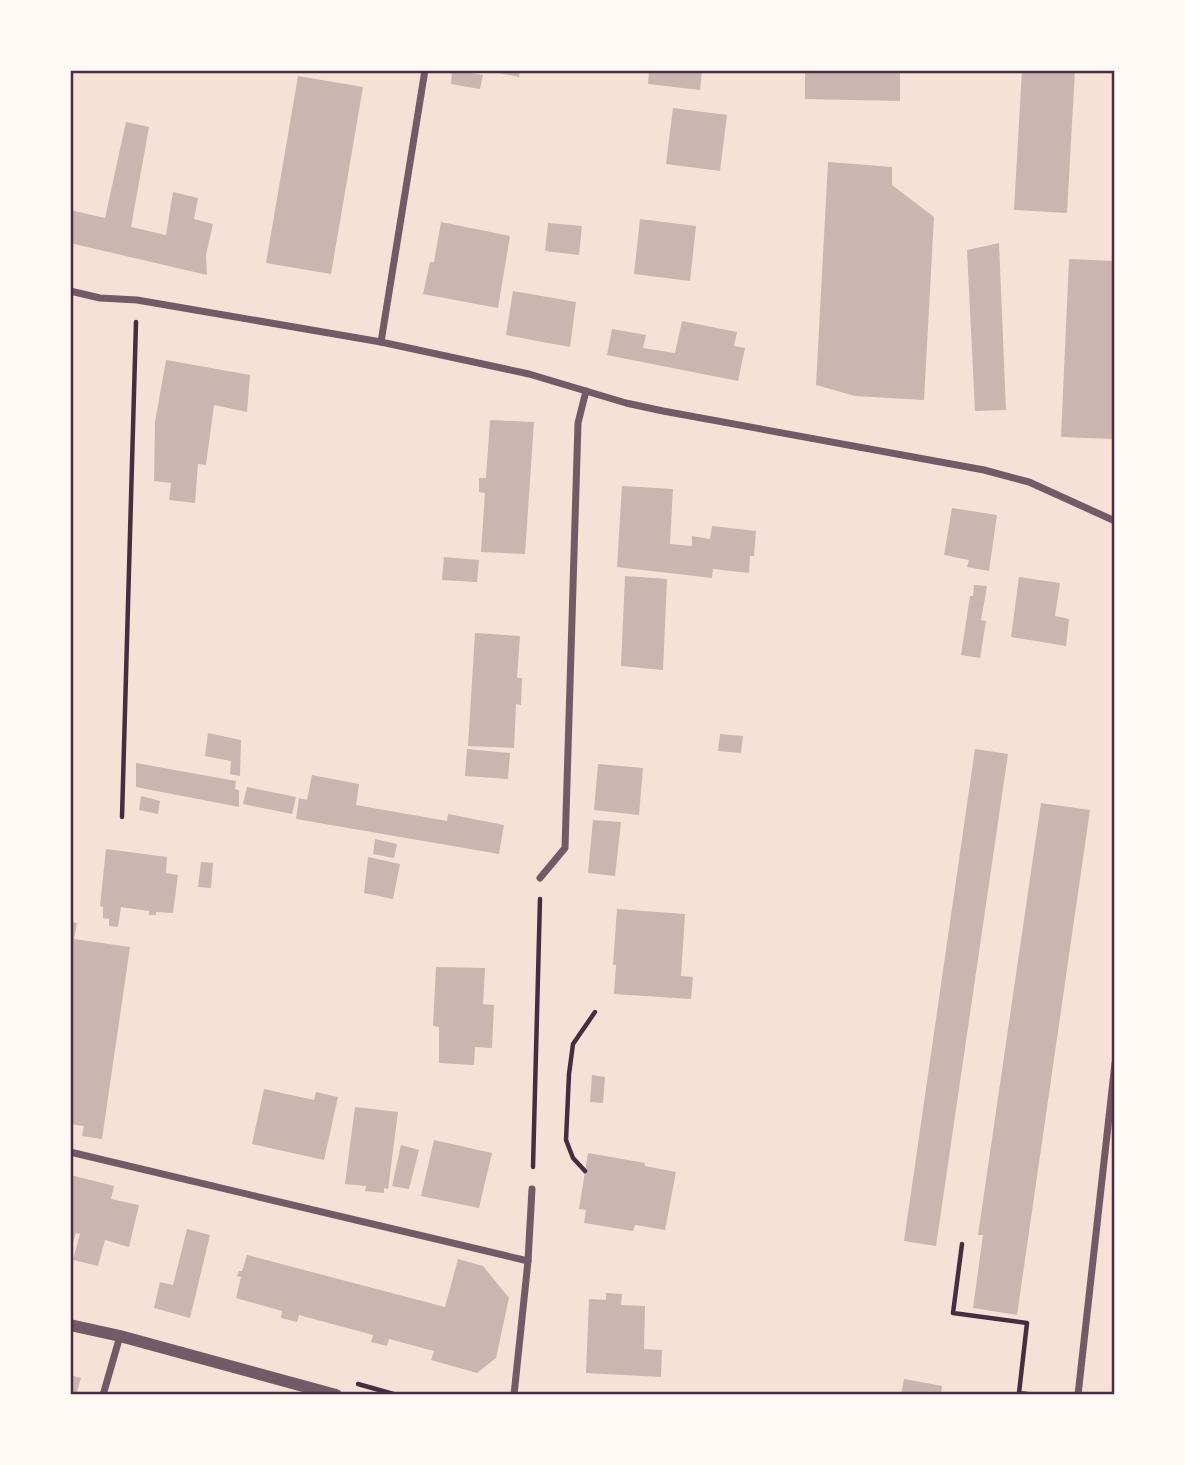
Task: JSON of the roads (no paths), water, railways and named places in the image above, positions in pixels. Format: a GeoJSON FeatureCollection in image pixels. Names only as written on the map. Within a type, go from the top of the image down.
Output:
{"type":"FeatureCollection","features":[{"type":"Feature","properties":{"kind":"street"},"geometry":{"type":"LineString","coordinates":[[381,342],[425,70]]}},
{"type":"Feature","properties":{"kind":"street"},"geometry":{"type":"LineString","coordinates":[[70,291],[381,342],[529,374],[663,411],[984,470],[1029,482],[1115,521]]}},
{"type":"Feature","properties":{"kind":"street"},"geometry":{"type":"LineString","coordinates":[[540,878],[565,848],[578,423],[586,391]]}},
{"type":"Feature","properties":{"kind":"street"},"geometry":{"type":"LineString","coordinates":[[1078,1395],[1115,1063]]}},
{"type":"Feature","properties":{"kind":"street"},"geometry":{"type":"LineString","coordinates":[[70,1152],[527,1261]]}},
{"type":"Feature","properties":{"kind":"street"},"geometry":{"type":"LineString","coordinates":[[514,1395],[532,1189]]}},
{"type":"Feature","properties":{"kind":"street"},"geometry":{"type":"LineString","coordinates":[[70,1325],[336,1395]]}},
{"type":"Feature","properties":{"kind":"street"},"geometry":{"type":"LineString","coordinates":[[103,1395],[120,1336]]}}]}
